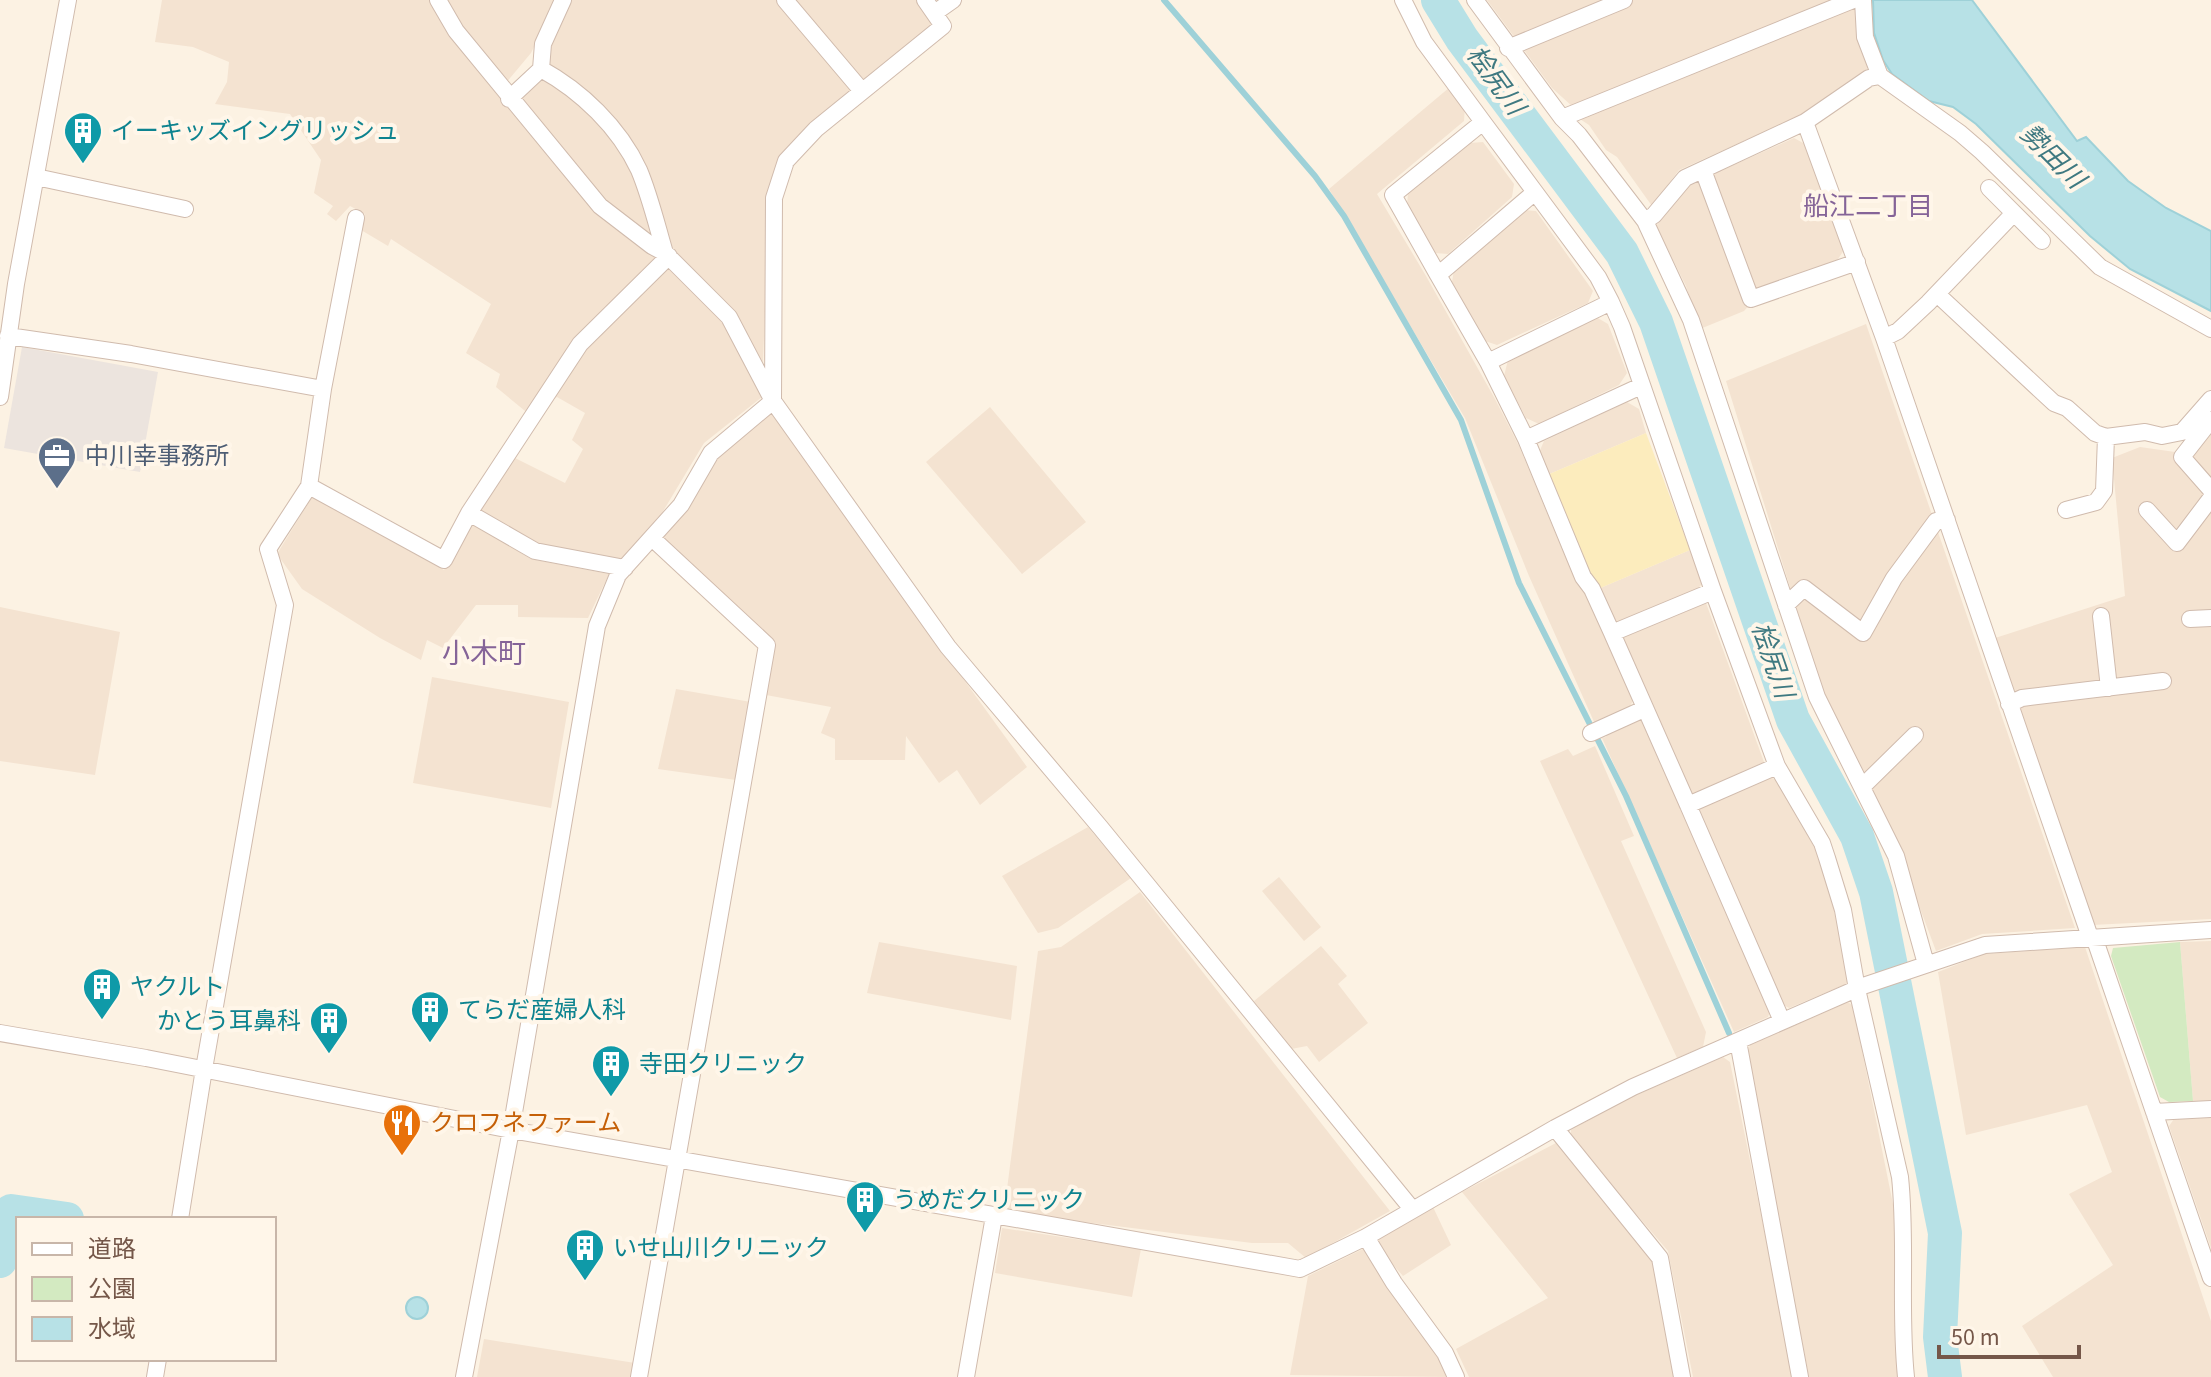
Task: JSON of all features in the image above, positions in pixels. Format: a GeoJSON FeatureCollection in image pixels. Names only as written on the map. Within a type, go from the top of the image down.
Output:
{"type":"FeatureCollection","features":[{"type":"Feature","properties":{"kind":"street"},"geometry":{"type":"LineString","coordinates":[[0,397],[6,338],[68,0]]}},
{"type":"Feature","properties":{"kind":"street"},"geometry":{"type":"LineString","coordinates":[[438,0],[456,31],[509,99],[600,206],[667,254],[729,317],[773,401],[948,647],[1100,827],[1412,1209]]}},
{"type":"Feature","properties":{"kind":"street"},"geometry":{"type":"LineString","coordinates":[[509,99],[541,69],[543,44],[563,0]]}},
{"type":"Feature","properties":{"kind":"street"},"geometry":{"type":"LineString","coordinates":[[785,0],[862,91]]}},
{"type":"Feature","properties":{"kind":"street"},"geometry":{"type":"LineString","coordinates":[[464,1377],[511,1130],[597,626],[618,575],[681,505],[711,453],[773,401],[774,198],[786,161],[816,129],[943,26],[931,6],[953,0]]}},
{"type":"Feature","properties":{"kind":"street"},"geometry":{"type":"LineString","coordinates":[[1403,0],[1431,53],[1580,252],[1611,302],[1777,766],[1825,850],[1843,910],[1900,1177],[1906,1377]]}},
{"type":"Feature","properties":{"kind":"street"},"geometry":{"type":"LineString","coordinates":[[1475,0],[1508,48],[1645,221],[1691,320],[1817,697],[1896,856],[1923,965]]}},
{"type":"Feature","properties":{"kind":"street"},"geometry":{"type":"LineString","coordinates":[[1508,48],[1624,0]]}},
{"type":"Feature","properties":{"kind":"street"},"geometry":{"type":"LineString","coordinates":[[1562,118],[1853,0]]}},
{"type":"Feature","properties":{"kind":"street"},"geometry":{"type":"LineString","coordinates":[[1863,0],[1865,37],[1880,76],[1971,142],[2100,267],[2211,329]]}},
{"type":"Feature","properties":{"kind":"street"},"geometry":{"type":"LineString","coordinates":[[541,69],[566,83],[610,126],[638,169],[667,254]]}},
{"type":"Feature","properties":{"kind":"street"},"geometry":{"type":"LineString","coordinates":[[1645,221],[1654,215],[1685,178],[1805,122],[1869,78],[1880,76]]}},
{"type":"Feature","properties":{"kind":"street"},"geometry":{"type":"LineString","coordinates":[[1483,122],[1393,195],[1488,362],[1526,439],[1583,577],[1592,589],[1612,633],[1782,1021]]}},
{"type":"Feature","properties":{"kind":"street"},"geometry":{"type":"LineString","coordinates":[[1805,122],[1884,338],[2211,1278]]}},
{"type":"Feature","properties":{"kind":"street"},"geometry":{"type":"LineString","coordinates":[[1703,170],[1751,299],[1857,262]]}},
{"type":"Feature","properties":{"kind":"street"},"geometry":{"type":"LineString","coordinates":[[36,177],[185,209]]}},
{"type":"Feature","properties":{"kind":"street"},"geometry":{"type":"LineString","coordinates":[[1989,188],[2042,241]]}},
{"type":"Feature","properties":{"kind":"street"},"geometry":{"type":"LineString","coordinates":[[1438,275],[1535,192]]}},
{"type":"Feature","properties":{"kind":"street"},"geometry":{"type":"LineString","coordinates":[[1884,338],[1898,331],[1937,294],[2014,213]]}},
{"type":"Feature","properties":{"kind":"street"},"geometry":{"type":"LineString","coordinates":[[180,1217],[285,605],[268,549],[309,486],[323,389],[356,218]]}},
{"type":"Feature","properties":{"kind":"street"},"geometry":{"type":"LineString","coordinates":[[309,486],[444,560],[469,513],[580,344],[667,254]]}},
{"type":"Feature","properties":{"kind":"street"},"geometry":{"type":"LineString","coordinates":[[1937,294],[2054,403],[2067,408],[2095,433],[2106,437],[2145,432],[2162,436],[2182,432],[2211,399]]}},
{"type":"Feature","properties":{"kind":"street"},"geometry":{"type":"LineString","coordinates":[[1488,362],[1611,302]]}},
{"type":"Feature","properties":{"kind":"street"},"geometry":{"type":"LineString","coordinates":[[6,338],[131,354],[323,389]]}},
{"type":"Feature","properties":{"kind":"street"},"geometry":{"type":"LineString","coordinates":[[1526,439],[1641,386]]}},
{"type":"Feature","properties":{"kind":"street"},"geometry":{"type":"LineString","coordinates":[[2211,420],[2182,457],[2211,490]]}},
{"type":"Feature","properties":{"kind":"street"},"geometry":{"type":"LineString","coordinates":[[2066,510],[2096,502],[2104,491],[2106,437]]}},
{"type":"Feature","properties":{"kind":"street"},"geometry":{"type":"LineString","coordinates":[[2147,510],[2177,543],[2211,498]]}},
{"type":"Feature","properties":{"kind":"street"},"geometry":{"type":"LineString","coordinates":[[469,513],[535,551],[625,568]]}},
{"type":"Feature","properties":{"kind":"street"},"geometry":{"type":"LineString","coordinates":[[1786,605],[1804,588],[1863,633],[1894,578],[1936,521],[1947,520]]}},
{"type":"Feature","properties":{"kind":"street"},"geometry":{"type":"LineString","coordinates":[[639,1377],[767,645],[653,539]]}},
{"type":"Feature","properties":{"kind":"street"},"geometry":{"type":"LineString","coordinates":[[1612,633],[1713,591]]}},
{"type":"Feature","properties":{"kind":"street"},"geometry":{"type":"LineString","coordinates":[[2101,616],[2109,688]]}},
{"type":"Feature","properties":{"kind":"street"},"geometry":{"type":"LineString","coordinates":[[2190,619],[2211,618]]}},
{"type":"Feature","properties":{"kind":"street"},"geometry":{"type":"LineString","coordinates":[[2009,704],[2022,698],[2163,681]]}},
{"type":"Feature","properties":{"kind":"street"},"geometry":{"type":"LineString","coordinates":[[1596,731],[1644,709]]}},
{"type":"Feature","properties":{"kind":"street"},"geometry":{"type":"LineString","coordinates":[[1863,786],[1915,735]]}},
{"type":"Feature","properties":{"kind":"street"},"geometry":{"type":"LineString","coordinates":[[1688,805],[1777,766]]}},
{"type":"Feature","properties":{"kind":"street"},"geometry":{"type":"LineString","coordinates":[[0,1033],[204,1069],[511,1130],[1300,1269],[1366,1237],[1555,1128],[1633,1087],[1860,987],[1985,945],[2211,930]]}},
{"type":"Feature","properties":{"kind":"street"},"geometry":{"type":"LineString","coordinates":[[1738,1041],[1800,1377]]}},
{"type":"Feature","properties":{"kind":"street"},"geometry":{"type":"LineString","coordinates":[[2154,1112],[2211,1109]]}},
{"type":"Feature","properties":{"kind":"street"},"geometry":{"type":"LineString","coordinates":[[1555,1128],[1660,1258],[1682,1377]]}},
{"type":"Feature","properties":{"kind":"street"},"geometry":{"type":"LineString","coordinates":[[966,1377],[994,1216]]}},
{"type":"Feature","properties":{"kind":"street"},"geometry":{"type":"LineString","coordinates":[[1366,1237],[1394,1283],[1445,1353],[1456,1377]]}},
{"type":"Feature","properties":{"kind":"shaded area"},"geometry":{"type":"Polygon","coordinates":[[[162,0],[434,0],[601,213],[666,260],[724,321],[762,397],[704,443],[659,518],[625,564],[549,551],[477,513],[513,457],[565,483],[583,449],[572,440],[585,413],[557,397],[535,408],[530,415],[496,387],[500,374],[466,353],[491,304],[391,239],[388,246],[361,230],[365,214],[350,206],[336,221],[327,214],[333,206],[314,193],[321,160],[290,114],[215,104],[227,82],[229,62],[193,47],[155,42],[162,0]]]}},
{"type":"Feature","properties":{"kind":"shaded area"},"geometry":{"type":"Polygon","coordinates":[[[443,0],[557,0],[531,53],[506,83],[457,23],[443,0]]]}},
{"type":"Feature","properties":{"kind":"shaded area"},"geometry":{"type":"Polygon","coordinates":[[[572,0],[918,0],[939,25],[811,125],[769,203],[763,363],[735,316],[670,248],[608,205],[519,99],[572,0]]]}},
{"type":"Feature","properties":{"kind":"shaded area"},"geometry":{"type":"Polygon","coordinates":[[[1487,0],[1856,0],[1870,65],[1862,75],[1797,117],[1679,170],[1652,206],[1617,157],[1606,150],[1589,125],[1552,88],[1487,0]]]}},
{"type":"Feature","properties":{"kind":"shaded area"},"geometry":{"type":"Polygon","coordinates":[[[1450,87],[1465,106],[1464,121],[1377,194],[1495,399],[1519,446],[1576,582],[1588,594],[1635,697],[1629,708],[1595,724],[1529,576],[1465,418],[1329,189],[1450,87]]]}},
{"type":"Feature","properties":{"kind":"shaded area"},"geometry":{"type":"Polygon","coordinates":[[[1794,138],[1805,144],[1844,250],[1836,262],[1765,288],[1744,311],[1700,329],[1686,286],[1656,226],[1689,185],[1794,138]]]}},
{"type":"Feature","properties":{"kind":"shaded area"},"geometry":{"type":"Polygon","coordinates":[[[1483,142],[1514,184],[1512,197],[1448,254],[1435,253],[1407,207],[1408,192],[1470,143],[1483,142]]]}},
{"type":"Feature","properties":{"kind":"shaded area"},"geometry":{"type":"Polygon","coordinates":[[[1523,210],[1536,211],[1593,291],[1588,303],[1497,345],[1485,341],[1452,282],[1454,270],[1523,210]]]}},
{"type":"Feature","properties":{"kind":"shaded area"},"geometry":{"type":"Polygon","coordinates":[[[1596,317],[1608,324],[1627,373],[1619,385],[1539,424],[1526,418],[1504,376],[1508,360],[1596,317]]]}},
{"type":"Feature","properties":{"kind":"shaded area"},"geometry":{"type":"Polygon","coordinates":[[[1866,324],[2075,928],[1982,934],[1936,951],[1885,815],[1821,687],[1726,381],[1866,324]]]}},
{"type":"Feature","properties":{"kind":"shaded area"},"geometry":{"type":"Polygon","coordinates":[[[22,347],[158,372],[140,472],[4,448],[22,347]]]}},
{"type":"Feature","properties":{"kind":"shaded area"},"geometry":{"type":"Polygon","coordinates":[[[1627,402],[1639,409],[1646,433],[1547,475],[1538,455],[1544,441],[1627,402]]]}},
{"type":"Feature","properties":{"kind":"shaded area"},"geometry":{"type":"Polygon","coordinates":[[[990,407],[1086,522],[1022,574],[926,462],[990,407]]]}},
{"type":"Feature","properties":{"kind":"shaded area"},"geometry":{"type":"Polygon","coordinates":[[[771,413],[1027,767],[980,805],[957,770],[939,783],[906,736],[905,760],[835,760],[835,739],[821,733],[831,707],[766,695],[775,641],[662,540],[714,458],[771,413]]]}},
{"type":"Feature","properties":{"kind":"shaded area"},"geometry":{"type":"Polygon","coordinates":[[[2211,424],[2211,919],[2092,925],[1992,639],[2125,596],[2112,458],[2140,447],[2182,453],[2211,424]]]}},
{"type":"Feature","properties":{"kind":"shaded area"},"geometry":{"type":"Polygon","coordinates":[[[312,497],[444,570],[473,524],[531,559],[609,574],[588,618],[518,617],[518,605],[476,605],[443,648],[427,640],[421,660],[302,589],[277,554],[312,497]]]}},
{"type":"Feature","properties":{"kind":"shaded area"},"geometry":{"type":"Polygon","coordinates":[[[1690,550],[1702,584],[1697,589],[1614,626],[1598,589],[1690,550]]]}},
{"type":"Feature","properties":{"kind":"shaded area"},"geometry":{"type":"Polygon","coordinates":[[[1706,603],[1764,762],[1690,796],[1619,639],[1706,603]]]}},
{"type":"Feature","properties":{"kind":"shaded area"},"geometry":{"type":"Polygon","coordinates":[[[0,607],[120,632],[95,775],[0,761],[0,607]]]}},
{"type":"Feature","properties":{"kind":"shaded area"},"geometry":{"type":"Polygon","coordinates":[[[432,677],[569,702],[551,808],[413,783],[432,677]]]}},
{"type":"Feature","properties":{"kind":"shaded area"},"geometry":{"type":"Polygon","coordinates":[[[676,689],[751,702],[736,780],[658,769],[676,689]]]}},
{"type":"Feature","properties":{"kind":"shaded area"},"geometry":{"type":"Polygon","coordinates":[[[1636,720],[1644,721],[1771,1008],[1768,1017],[1734,1032],[1602,738],[1606,737],[1606,731],[1636,720]]]}},
{"type":"Feature","properties":{"kind":"shaded area"},"geometry":{"type":"Polygon","coordinates":[[[1595,746],[1634,836],[1621,841],[1706,1032],[1703,1047],[1677,1058],[1540,761],[1568,749],[1573,756],[1595,746]]]}},
{"type":"Feature","properties":{"kind":"shaded area"},"geometry":{"type":"Polygon","coordinates":[[[1768,776],[1778,781],[1825,873],[1851,982],[1789,1008],[1782,1004],[1696,812],[1702,806],[1768,776]]]}},
{"type":"Feature","properties":{"kind":"shaded area"},"geometry":{"type":"Polygon","coordinates":[[[1088,827],[1131,878],[1058,928],[1038,933],[1002,876],[1088,827]]]}},
{"type":"Feature","properties":{"kind":"shaded area"},"geometry":{"type":"Polygon","coordinates":[[[1279,877],[1321,927],[1304,941],[1262,891],[1279,877]]]}},
{"type":"Feature","properties":{"kind":"shaded area"},"geometry":{"type":"Polygon","coordinates":[[[1140,892],[1390,1211],[1306,1258],[1288,1243],[1252,1243],[1004,1212],[1038,951],[1061,947],[1140,892]]]}},
{"type":"Feature","properties":{"kind":"shaded area"},"geometry":{"type":"Polygon","coordinates":[[[2211,941],[2211,1101],[2193,1101],[2180,942],[2211,941]]]}},
{"type":"Feature","properties":{"kind":"shaded area"},"geometry":{"type":"Polygon","coordinates":[[[879,942],[1017,966],[1011,1020],[867,993],[879,942]]]}},
{"type":"Feature","properties":{"kind":"shaded area"},"geometry":{"type":"Polygon","coordinates":[[[1321,946],[1347,976],[1338,984],[1368,1023],[1319,1062],[1307,1046],[1291,1049],[1254,1001],[1321,946]]]}},
{"type":"Feature","properties":{"kind":"shaded area"},"geometry":{"type":"Polygon","coordinates":[[[2085,947],[2211,1321],[2211,1377],[2053,1377],[2022,1326],[2113,1265],[2069,1194],[2112,1172],[2087,1105],[1966,1135],[1938,972],[1984,954],[2085,947]]]}},
{"type":"Feature","properties":{"kind":"shaded area"},"geometry":{"type":"Polygon","coordinates":[[[1848,1002],[1853,1006],[1898,1229],[1900,1377],[1809,1377],[1747,1055],[1750,1045],[1848,1002]]]}},
{"type":"Feature","properties":{"kind":"shaded area"},"geometry":{"type":"Polygon","coordinates":[[[1723,1057],[1730,1062],[1794,1377],[1693,1377],[1668,1251],[1571,1138],[1571,1130],[1623,1101],[1723,1057]]]}},
{"type":"Feature","properties":{"kind":"shaded area"},"geometry":{"type":"Polygon","coordinates":[[[2211,1118],[2211,1248],[2169,1126],[2174,1119],[2211,1118]]]}},
{"type":"Feature","properties":{"kind":"shaded area"},"geometry":{"type":"Polygon","coordinates":[[[1556,1143],[1655,1265],[1676,1377],[1469,1377],[1456,1349],[1548,1298],[1462,1192],[1556,1143]]]}},
{"type":"Feature","properties":{"kind":"shaded area"},"geometry":{"type":"Polygon","coordinates":[[[1433,1207],[1451,1245],[1403,1276],[1373,1242],[1433,1207]]]}},
{"type":"Feature","properties":{"kind":"shaded area"},"geometry":{"type":"Polygon","coordinates":[[[1002,1228],[1141,1249],[1132,1297],[995,1273],[1002,1228]]]}},
{"type":"Feature","properties":{"kind":"shaded area"},"geometry":{"type":"Polygon","coordinates":[[[1363,1249],[1435,1343],[1451,1377],[1290,1375],[1308,1276],[1363,1249]]]}},
{"type":"Feature","properties":{"kind":"shaded area"},"geometry":{"type":"Polygon","coordinates":[[[484,1339],[635,1363],[632,1377],[477,1377],[484,1339]]]}},
{"type":"Feature","properties":{"kind":"green space"},"geometry":{"type":"Polygon","coordinates":[[[2180,942],[2193,1101],[2169,1102],[2160,1097],[2111,956],[2113,948],[2180,942]]]}},
{"type":"Feature","properties":{"kind":"sand"},"geometry":{"type":"Polygon","coordinates":[[[1646,433],[1690,550],[1598,589],[1547,475],[1646,433]]]}},
{"type":"Feature","properties":{"kind":"water","name":"勢田川"},"geometry":{"type":"Polygon","coordinates":[[[1873,0],[1972,0],[2077,141],[2086,137],[2128,181],[2166,208],[2211,231],[2211,311],[2130,269],[2090,236],[1976,124],[1953,107],[1929,101],[1892,74],[1883,60],[1874,33],[1873,0]]]}},
{"type":"Feature","properties":{"kind":"water"},"geometry":{"type":"Polygon","coordinates":[[[417,1297],[425,1300],[428,1308],[425,1316],[417,1319],[409,1316],[406,1308],[409,1300],[417,1297]]]}},
{"type":"Feature","properties":{"kind":"waterway"},"geometry":{"type":"LineString","coordinates":[[1164,0],[1315,176],[1344,216],[1461,420],[1519,583],[1626,796],[1729,1033]]}},
{"type":"Feature","properties":{"kind":"waterway","name":"桧尻川"},"geometry":{"type":"LineString","coordinates":[[1438,0],[1462,39],[1622,253],[1656,322],[1793,720],[1857,836],[1876,892],[1945,1233],[1940,1337],[1945,1377]]}},
{"type":"Feature","properties":{"kind":"waterway"},"geometry":{"type":"LineString","coordinates":[[0,1222],[8,1223],[11,1211],[53,1217]]}},
{"type":"Feature","properties":{"kind":"waterway"},"geometry":{"type":"LineString","coordinates":[[0,1261],[8,1223]]}},
{"type":"Feature","properties":{"kind":"place","name":"イーキッズイングリッシュ"},"geometry":{"type":"Point","coordinates":[83,165]}},
{"type":"Feature","properties":{"kind":"place","name":"中川幸事務所"},"geometry":{"type":"Point","coordinates":[57,490]}},
{"type":"Feature","properties":{"kind":"place","name":"ヤクルト"},"geometry":{"type":"Point","coordinates":[102,1021]}},
{"type":"Feature","properties":{"kind":"place","name":"てらだ産婦人科"},"geometry":{"type":"Point","coordinates":[430,1044]}},
{"type":"Feature","properties":{"kind":"place","name":"かとう耳鼻科"},"geometry":{"type":"Point","coordinates":[329,1055]}},
{"type":"Feature","properties":{"kind":"place","name":"寺田クリニック"},"geometry":{"type":"Point","coordinates":[611,1098]}},
{"type":"Feature","properties":{"kind":"place","name":"クロフネファーム"},"geometry":{"type":"Point","coordinates":[402,1157]}},
{"type":"Feature","properties":{"kind":"place","name":"うめだクリニック"},"geometry":{"type":"Point","coordinates":[865,1234]}},
{"type":"Feature","properties":{"kind":"place","name":"いせ山川クリニック"},"geometry":{"type":"Point","coordinates":[585,1282]}},
{"type":"Feature","properties":{"kind":"district","name":"船江二丁目"},"geometry":{"type":"Point","coordinates":[1868,206]}},
{"type":"Feature","properties":{"kind":"district","name":"小木町"},"geometry":{"type":"Point","coordinates":[484,653]}}]}
